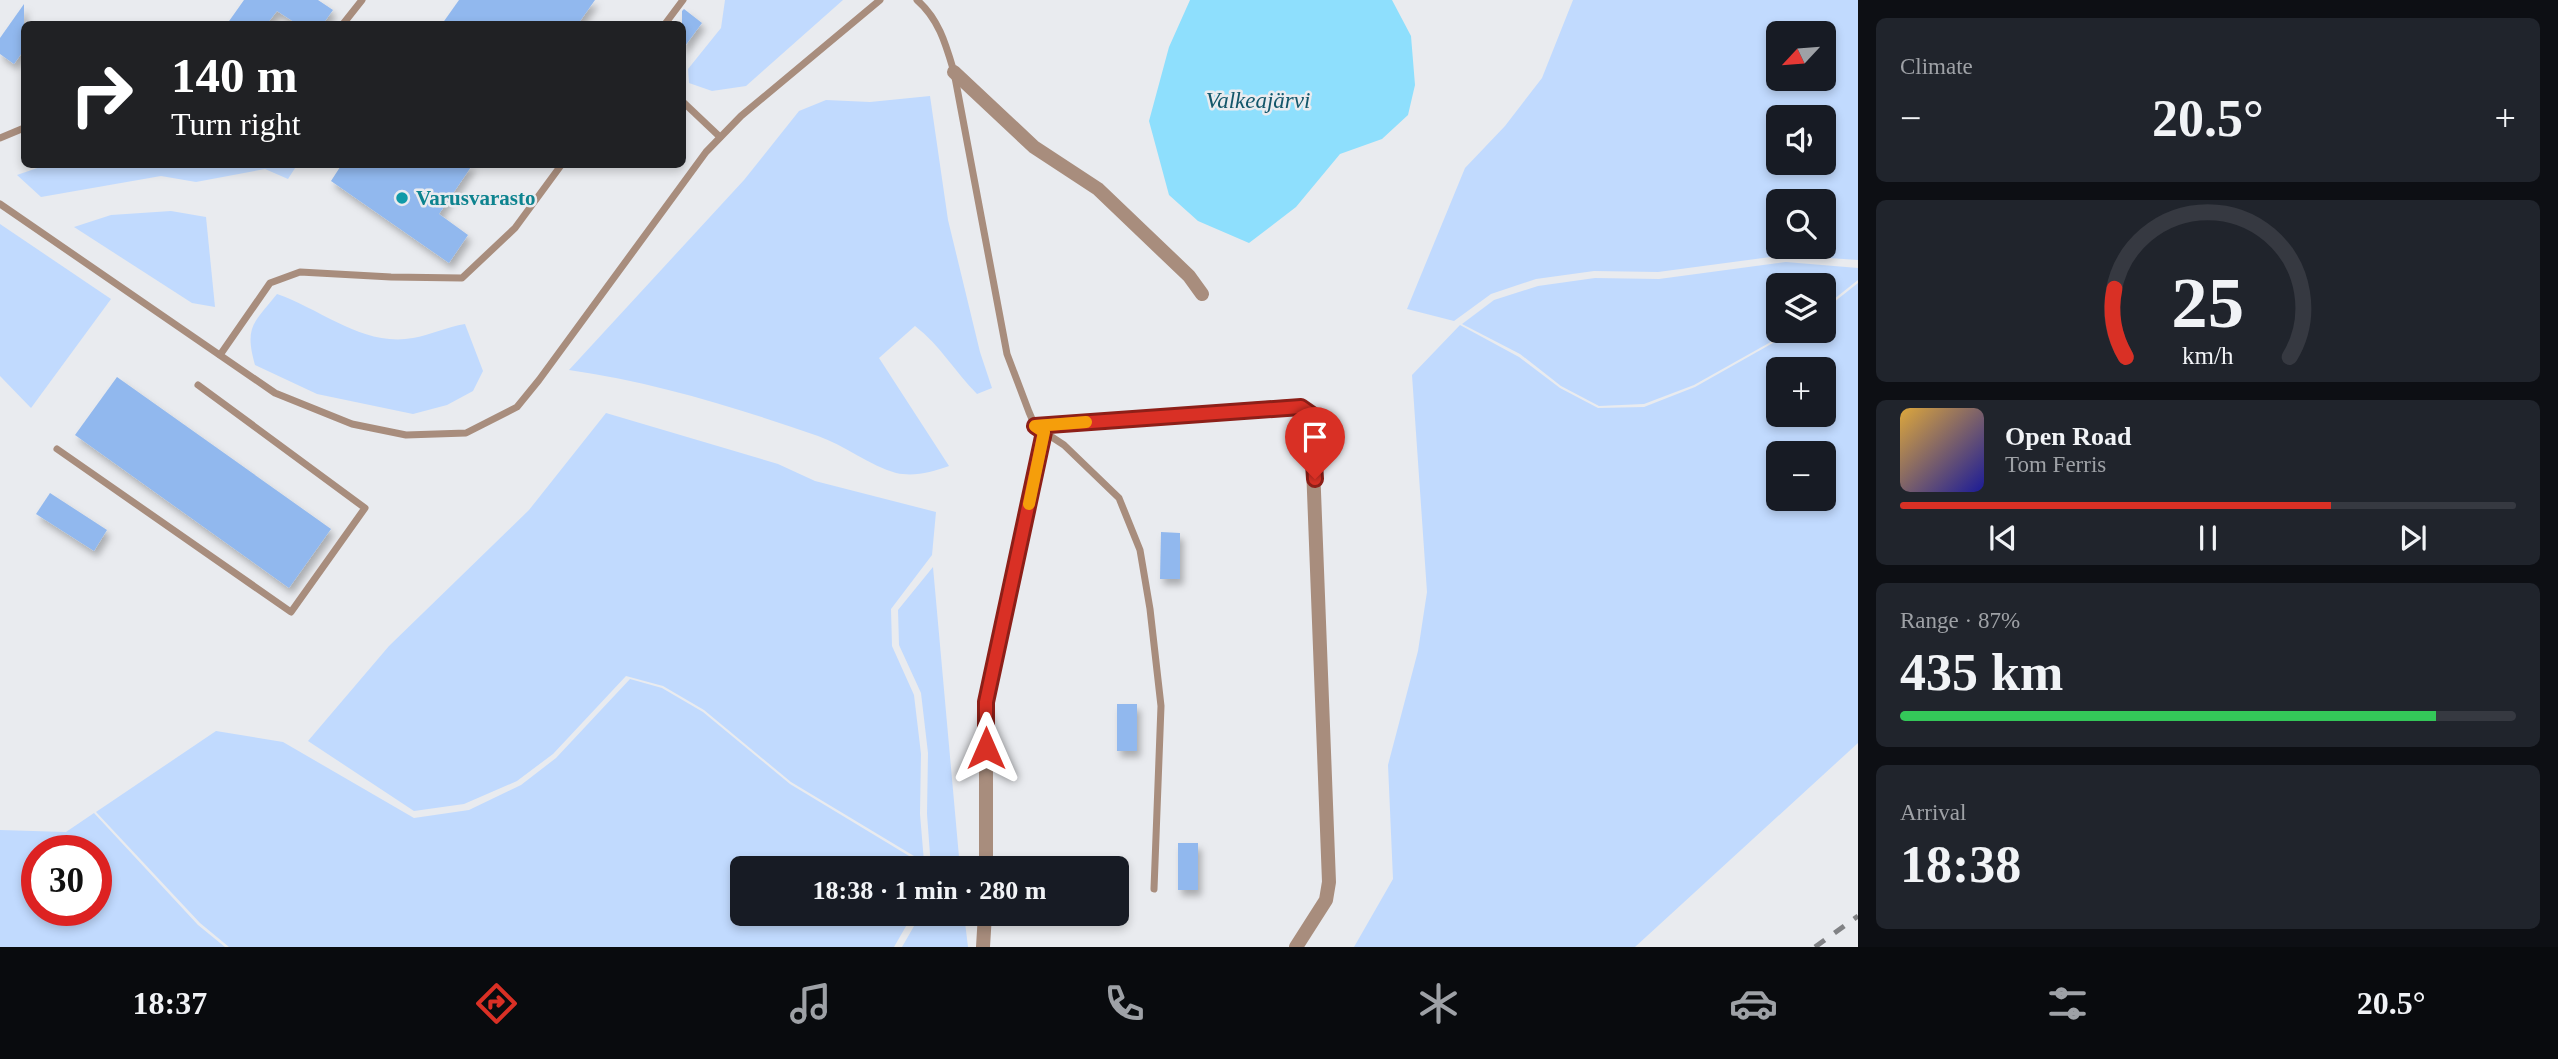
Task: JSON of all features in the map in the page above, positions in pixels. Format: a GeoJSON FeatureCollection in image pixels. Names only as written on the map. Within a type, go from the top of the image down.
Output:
{"type":"FeatureCollection","features":[{"type":"Feature","properties":{"kind":"street"},"geometry":{"type":"LineString","coordinates":[[954,72],[1034,147],[1098,189],[1189,276],[1202,294]]}},
{"type":"Feature","properties":{"kind":"street"},"geometry":{"type":"LineString","coordinates":[[986,856],[986,702],[1040,429],[1301,407],[1311,414],[1329,883],[1326,900],[1296,947]]}},
{"type":"Feature","properties":{"kind":"street"},"geometry":{"type":"LineString","coordinates":[[983,947],[984,926]]}},
{"type":"Feature","properties":{"kind":"lane"},"geometry":{"type":"LineString","coordinates":[[345,21],[362,0]]}},
{"type":"Feature","properties":{"kind":"lane"},"geometry":{"type":"LineString","coordinates":[[667,21],[683,0]]}},
{"type":"Feature","properties":{"kind":"lane"},"geometry":{"type":"LineString","coordinates":[[0,204],[275,393],[352,424],[407,435],[466,433],[517,407],[706,152],[720,137],[741,116],[880,0]]}},
{"type":"Feature","properties":{"kind":"lane"},"geometry":{"type":"LineString","coordinates":[[918,0],[928,10],[943,35],[954,72],[1007,354],[1040,429],[1064,445],[1119,498],[1140,550],[1161,706],[1154,889]]}},
{"type":"Feature","properties":{"kind":"lane"},"geometry":{"type":"LineString","coordinates":[[686,105],[720,137]]}},
{"type":"Feature","properties":{"kind":"lane"},"geometry":{"type":"LineString","coordinates":[[0,138],[21,129]]}},
{"type":"Feature","properties":{"kind":"lane"},"geometry":{"type":"LineString","coordinates":[[220,355],[270,283],[300,272],[462,278],[515,228],[559,168]]}},
{"type":"Feature","properties":{"kind":"lane"},"geometry":{"type":"LineString","coordinates":[[57,449],[291,612],[365,508],[198,385]]}},
{"type":"Feature","properties":{"kind":"shaded area"},"geometry":{"type":"Polygon","coordinates":[[[725,0],[843,0],[746,86],[712,91],[689,83],[688,69],[721,28],[725,0]]]}},
{"type":"Feature","properties":{"kind":"shaded area"},"geometry":{"type":"Polygon","coordinates":[[[1573,0],[1858,0],[1858,260],[1836,258],[1836,189],[1766,189],[1766,258],[1658,272],[1594,271],[1536,279],[1491,294],[1454,321],[1407,309],[1465,168],[1505,126],[1542,78],[1573,0]]]}},
{"type":"Feature","properties":{"kind":"shaded area"},"geometry":{"type":"Polygon","coordinates":[[[930,96],[948,220],[980,352],[992,388],[977,394],[915,326],[879,358],[949,466],[916,474],[896,473],[876,466],[828,440],[757,416],[664,389],[569,370],[744,180],[799,111],[826,100],[870,102],[930,96]]]}},
{"type":"Feature","properties":{"kind":"shaded area"},"geometry":{"type":"Polygon","coordinates":[[[37,168],[295,168],[288,179],[265,169],[196,182],[161,176],[41,197],[17,175],[37,168]]]}},
{"type":"Feature","properties":{"kind":"shaded area"},"geometry":{"type":"Polygon","coordinates":[[[171,211],[206,217],[215,307],[192,303],[74,227],[111,215],[171,211]]]}},
{"type":"Feature","properties":{"kind":"shaded area"},"geometry":{"type":"Polygon","coordinates":[[[0,224],[111,299],[31,408],[0,376],[0,224]]]}},
{"type":"Feature","properties":{"kind":"shaded area"},"geometry":{"type":"Polygon","coordinates":[[[1786,262],[1858,268],[1858,280],[1836,297],[1836,273],[1766,273],[1766,343],[1769,343],[1694,385],[1644,404],[1599,406],[1561,386],[1520,354],[1462,324],[1494,300],[1538,286],[1595,278],[1659,279],[1786,262]]]}},
{"type":"Feature","properties":{"kind":"shaded area"},"geometry":{"type":"Polygon","coordinates":[[[1858,283],[1858,743],[1635,947],[1354,947],[1393,879],[1388,765],[1418,651],[1427,592],[1412,375],[1460,325],[1519,357],[1560,388],[1598,408],[1644,407],[1695,387],[1773,343],[1836,343],[1836,300],[1858,283]]]}},
{"type":"Feature","properties":{"kind":"shaded area"},"geometry":{"type":"Polygon","coordinates":[[[277,294],[360,332],[377,337],[413,338],[465,324],[483,371],[473,391],[447,405],[413,414],[317,394],[255,365],[251,342],[253,326],[277,294]]]}},
{"type":"Feature","properties":{"kind":"shaded area"},"geometry":{"type":"Polygon","coordinates":[[[606,413],[778,464],[815,481],[936,512],[932,555],[891,609],[892,646],[914,695],[921,754],[920,814],[924,856],[914,856],[791,782],[704,710],[663,686],[626,676],[553,754],[517,781],[464,804],[414,811],[308,741],[389,646],[529,510],[606,413]]]}},
{"type":"Feature","properties":{"kind":"shaded area"},"geometry":{"type":"Polygon","coordinates":[[[933,567],[959,856],[930,856],[927,814],[928,753],[921,693],[899,645],[898,610],[933,567]]]}},
{"type":"Feature","properties":{"kind":"shaded area"},"geometry":{"type":"Polygon","coordinates":[[[630,679],[662,688],[703,712],[790,784],[909,856],[730,856],[730,926],[906,926],[894,947],[229,947],[200,923],[96,812],[216,731],[283,742],[414,818],[469,810],[521,785],[556,758],[630,679]]]}},
{"type":"Feature","properties":{"kind":"shaded area"},"geometry":{"type":"Polygon","coordinates":[[[94,813],[198,925],[225,947],[0,947],[0,830],[66,832],[94,813]]]}},
{"type":"Feature","properties":{"kind":"shaded area"},"geometry":{"type":"Polygon","coordinates":[[[914,926],[965,926],[968,947],[902,947],[914,926]]]}},
{"type":"Feature","properties":{"kind":"water","name":"Valkeajärvi"},"geometry":{"type":"Polygon","coordinates":[[[1190,0],[1392,0],[1411,36],[1415,85],[1408,115],[1382,139],[1340,154],[1296,207],[1249,243],[1198,221],[1169,195],[1149,121],[1169,47],[1190,0]]]}},
{"type":"Feature","properties":{"kind":"building"},"geometry":{"type":"Polygon","coordinates":[[[244,0],[318,0],[333,10],[325,21],[292,21],[277,11],[269,21],[229,21],[244,0]]]}},
{"type":"Feature","properties":{"kind":"building"},"geometry":{"type":"Polygon","coordinates":[[[459,0],[595,0],[580,21],[444,21],[459,0]]]}},
{"type":"Feature","properties":{"kind":"building"},"geometry":{"type":"Polygon","coordinates":[[[24,4],[21,54],[14,64],[0,54],[0,38],[24,4]]]}},
{"type":"Feature","properties":{"kind":"building"},"geometry":{"type":"Polygon","coordinates":[[[684,9],[702,23],[686,45],[686,21],[682,21],[684,9]]]}},
{"type":"Feature","properties":{"kind":"building","name":"Varusvarasto"},"geometry":{"type":"Polygon","coordinates":[[[339,168],[470,168],[439,214],[468,235],[449,263],[331,181],[339,168]]]}},
{"type":"Feature","properties":{"kind":"building"},"geometry":{"type":"Polygon","coordinates":[[[117,377],[331,529],[289,588],[75,435],[117,377]]]}},
{"type":"Feature","properties":{"kind":"building"},"geometry":{"type":"Polygon","coordinates":[[[50,493],[107,530],[94,551],[36,514],[50,493]]]}},
{"type":"Feature","properties":{"kind":"building"},"geometry":{"type":"Polygon","coordinates":[[[1161,532],[1180,533],[1180,579],[1160,579],[1161,532]]]}},
{"type":"Feature","properties":{"kind":"building"},"geometry":{"type":"Polygon","coordinates":[[[1117,704],[1137,704],[1137,751],[1117,751],[1117,704]]]}},
{"type":"Feature","properties":{"kind":"building"},"geometry":{"type":"Polygon","coordinates":[[[1178,843],[1198,843],[1198,890],[1178,890],[1178,843]]]}},
{"type":"Feature","properties":{"kind":"railway"},"geometry":{"type":"LineString","coordinates":[[1815,947],[1858,916]]}},
{"type":"Feature","properties":{"kind":"slow traffic"},"geometry":{"type":"LineString","coordinates":[[1029,504],[1044,432],[1035,426],[1086,422]]}},
{"type":"Feature","properties":{"kind":"place","name":"Varusvarasto"},"geometry":{"type":"Point","coordinates":[402,198]}},
{"type":"Feature","properties":{"kind":"route"},"geometry":{"type":"LineString","coordinates":[[986,748],[986,702],[1044,432],[1035,426],[1301,407],[1311,414],[1315,479]]}}]}
